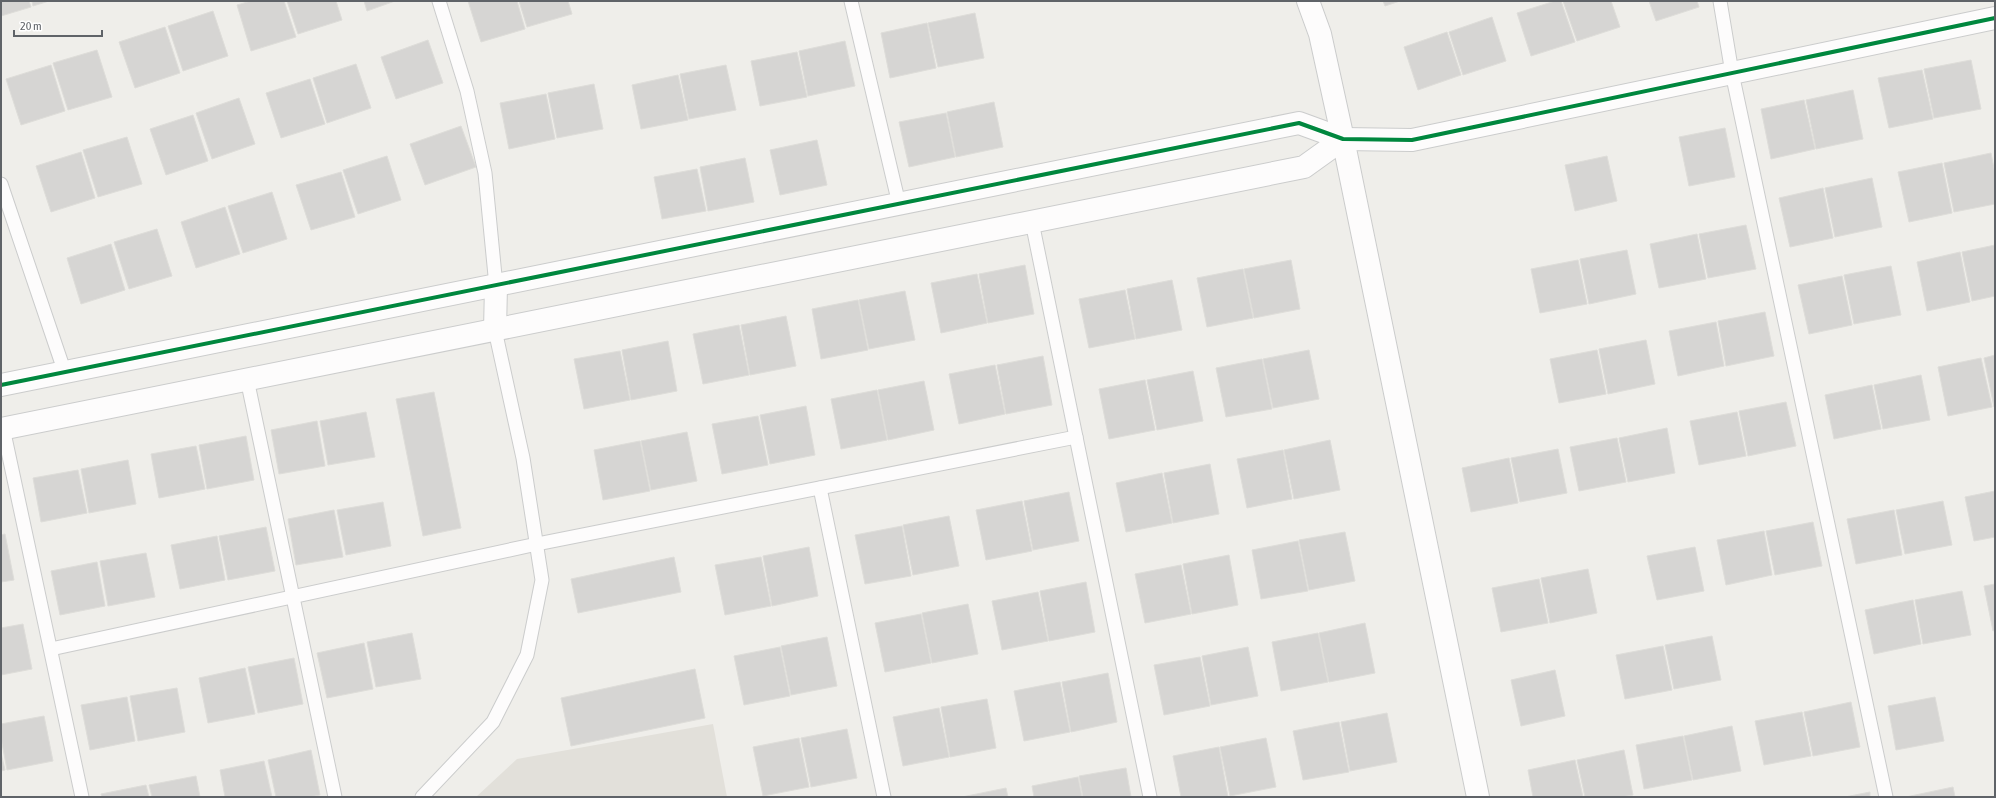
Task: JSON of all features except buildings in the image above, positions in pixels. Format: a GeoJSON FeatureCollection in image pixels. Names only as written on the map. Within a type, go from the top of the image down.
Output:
{"type":"FeatureCollection","features":[{"type":"Feature","properties":{"kind":"street"},"geometry":{"type":"LineString","coordinates":[[1308,1],[1320,34],[1343,139],[1478,797]]}},
{"type":"Feature","properties":{"kind":"street"},"geometry":{"type":"LineString","coordinates":[[1,385],[1299,123],[1343,139],[1412,140],[1995,18]]}},
{"type":"Feature","properties":{"kind":"street"},"geometry":{"type":"LineString","coordinates":[[2,429],[1304,167],[1343,139]]}},
{"type":"Feature","properties":{"kind":"street"},"geometry":{"type":"LineString","coordinates":[[495,330],[496,286]]}},
{"type":"Feature","properties":{"kind":"lane"},"geometry":{"type":"LineString","coordinates":[[439,1],[467,91],[485,173],[496,286]]}},
{"type":"Feature","properties":{"kind":"lane"},"geometry":{"type":"LineString","coordinates":[[851,1],[899,204]]}},
{"type":"Feature","properties":{"kind":"lane"},"geometry":{"type":"LineString","coordinates":[[1720,1],[1732,73],[1886,797]]}},
{"type":"Feature","properties":{"kind":"lane"},"geometry":{"type":"LineString","coordinates":[[1,184],[65,372]]}},
{"type":"Feature","properties":{"kind":"lane"},"geometry":{"type":"LineString","coordinates":[[1032,222],[1150,797]]}},
{"type":"Feature","properties":{"kind":"lane"},"geometry":{"type":"LineString","coordinates":[[422,797],[493,722],[527,655],[542,580],[523,458],[495,330]]}},
{"type":"Feature","properties":{"kind":"lane"},"geometry":{"type":"LineString","coordinates":[[247,379],[335,797]]}},
{"type":"Feature","properties":{"kind":"lane"},"geometry":{"type":"LineString","coordinates":[[2,429],[82,797]]}},
{"type":"Feature","properties":{"kind":"lane"},"geometry":{"type":"LineString","coordinates":[[51,649],[537,544],[1076,437]]}},
{"type":"Feature","properties":{"kind":"lane"},"geometry":{"type":"LineString","coordinates":[[820,488],[884,797]]}},
{"type":"Feature","properties":{"kind":"shaded area"},"geometry":{"type":"Polygon","coordinates":[[[713,724],[727,797],[476,797],[517,759],[713,724]]]}},
{"type":"Feature","properties":{"kind":"cycle path"},"geometry":{"type":"LineString","coordinates":[[1,385],[1299,123],[1343,139],[1412,140],[1995,18]]}}]}
